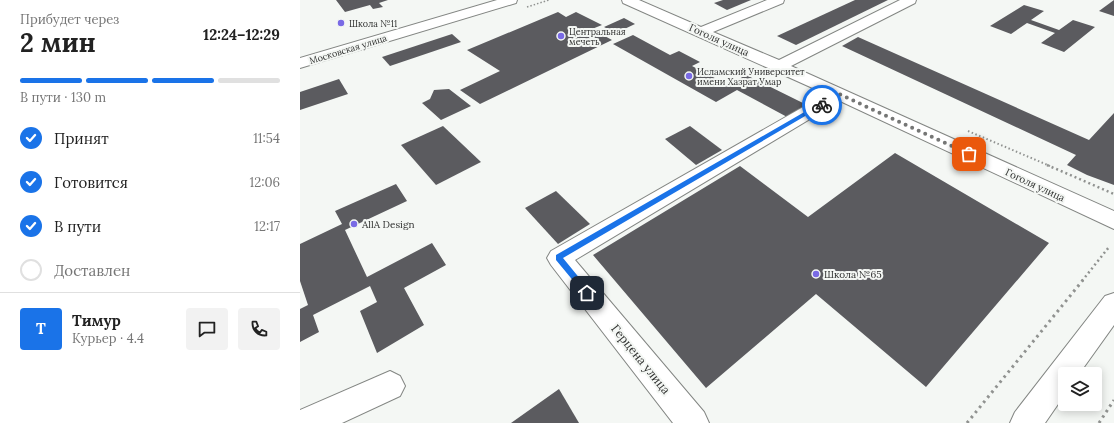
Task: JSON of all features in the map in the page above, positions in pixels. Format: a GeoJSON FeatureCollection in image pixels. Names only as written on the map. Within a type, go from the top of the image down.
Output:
{"type":"FeatureCollection","features":[{"type":"Feature","properties":{"kind":"street","name":"Московская улица"},"geometry":{"type":"LineString","coordinates":[[300,63],[511,0]]}},
{"type":"Feature","properties":{"kind":"street"},"geometry":{"type":"LineString","coordinates":[[700,32],[778,0]]}},
{"type":"Feature","properties":{"kind":"street"},"geometry":{"type":"LineString","coordinates":[[779,66],[910,0]]}},
{"type":"Feature","properties":{"kind":"street","name":"Гоголя улица"},"geometry":{"type":"LineString","coordinates":[[632,1],[779,66],[1114,221]]}},
{"type":"Feature","properties":{"kind":"street","name":"Герцена улица"},"geometry":{"type":"LineString","coordinates":[[693,423],[559,258],[839,94]]}},
{"type":"Feature","properties":{"kind":"street"},"geometry":{"type":"LineString","coordinates":[[1026,423],[1114,304]]}},
{"type":"Feature","properties":{"kind":"street"},"geometry":{"type":"LineString","coordinates":[[307,423],[390,386]]}},
{"type":"Feature","properties":{"kind":"path"},"geometry":{"type":"LineString","coordinates":[[967,423],[1109,247]]}},
{"type":"Feature","properties":{"kind":"path"},"geometry":{"type":"LineString","coordinates":[[1099,423],[1114,400]]}},
{"type":"Feature","properties":{"kind":"building"},"geometry":{"type":"Polygon","coordinates":[[[336,0],[388,0],[379,3],[383,7],[373,9],[370,5],[345,12],[336,0]]]}},
{"type":"Feature","properties":{"kind":"building"},"geometry":{"type":"Polygon","coordinates":[[[723,0],[751,0],[727,10],[714,3],[723,0]]]}},
{"type":"Feature","properties":{"kind":"building"},"geometry":{"type":"Polygon","coordinates":[[[855,0],[888,0],[796,45],[777,36],[855,0]]]}},
{"type":"Feature","properties":{"kind":"building"},"geometry":{"type":"Polygon","coordinates":[[[1114,0],[1114,16],[1099,11],[1114,0]]]}},
{"type":"Feature","properties":{"kind":"building"},"geometry":{"type":"Polygon","coordinates":[[[1024,5],[1044,11],[1031,20],[1059,30],[1073,20],[1095,27],[1064,52],[1041,43],[1055,33],[1027,23],[1011,34],[990,26],[1024,5]]]}},
{"type":"Feature","properties":{"kind":"building"},"geometry":{"type":"Polygon","coordinates":[[[558,12],[566,17],[576,12],[602,25],[592,29],[612,40],[480,104],[460,90],[500,71],[467,50],[558,12]]]}},
{"type":"Feature","properties":{"kind":"building"},"geometry":{"type":"Polygon","coordinates":[[[624,18],[635,24],[616,33],[604,27],[624,18]]]}},
{"type":"Feature","properties":{"kind":"building"},"geometry":{"type":"Polygon","coordinates":[[[452,34],[461,42],[390,66],[382,57],[452,34]]]}},
{"type":"Feature","properties":{"kind":"building","name":"Исламский Университет имени Хазрат Умар"},"geometry":{"type":"Polygon","coordinates":[[[633,35],[670,55],[679,51],[700,62],[692,66],[728,85],[746,75],[807,105],[789,118],[737,90],[716,102],[613,44],[633,35]]]}},
{"type":"Feature","properties":{"kind":"building"},"geometry":{"type":"Polygon","coordinates":[[[858,37],[1089,140],[1114,113],[1114,185],[1087,175],[1067,165],[1076,155],[842,46],[858,37]]]}},
{"type":"Feature","properties":{"kind":"building"},"geometry":{"type":"Polygon","coordinates":[[[339,79],[348,94],[300,110],[300,92],[339,79]]]}},
{"type":"Feature","properties":{"kind":"building"},"geometry":{"type":"Polygon","coordinates":[[[449,89],[471,106],[441,120],[422,103],[430,99],[434,90],[449,89]]]}},
{"type":"Feature","properties":{"kind":"building"},"geometry":{"type":"Polygon","coordinates":[[[443,126],[481,162],[436,185],[401,145],[443,126]]]}},
{"type":"Feature","properties":{"kind":"building"},"geometry":{"type":"Polygon","coordinates":[[[690,126],[722,150],[696,165],[665,139],[690,126]]]}},
{"type":"Feature","properties":{"kind":"building","name":"Школа №65"},"geometry":{"type":"Polygon","coordinates":[[[895,153],[1049,243],[926,387],[816,294],[706,388],[593,255],[740,166],[808,217],[895,153]]]}},
{"type":"Feature","properties":{"kind":"building"},"geometry":{"type":"Polygon","coordinates":[[[396,184],[407,201],[345,230],[367,277],[432,243],[446,265],[404,288],[424,325],[377,353],[360,311],[377,302],[370,286],[313,315],[319,332],[300,342],[300,309],[308,305],[300,281],[300,244],[342,224],[335,211],[396,184]]]}},
{"type":"Feature","properties":{"kind":"building"},"geometry":{"type":"Polygon","coordinates":[[[556,191],[590,224],[558,244],[525,208],[556,191]]]}},
{"type":"Feature","properties":{"kind":"building"},"geometry":{"type":"Polygon","coordinates":[[[559,389],[579,423],[511,423],[559,389]]]}},
{"type":"Feature","properties":{"kind":"way so far"},"geometry":{"type":"LineString","coordinates":[[822,105],[839,94],[969,154]]}},
{"type":"Feature","properties":{"kind":"place","name":"Школа №11"},"geometry":{"type":"Point","coordinates":[341,23]}},
{"type":"Feature","properties":{"kind":"place","name":"Центральная мечеть"},"geometry":{"type":"Point","coordinates":[561,36]}},
{"type":"Feature","properties":{"kind":"place","name":"Исламский Университет имени Хазрат Умар"},"geometry":{"type":"Point","coordinates":[689,76]}},
{"type":"Feature","properties":{"kind":"place","name":"AllA Design"},"geometry":{"type":"Point","coordinates":[354,224]}},
{"type":"Feature","properties":{"kind":"place","name":"Школа №65"},"geometry":{"type":"Point","coordinates":[816,274]}},
{"type":"Feature","properties":{"kind":"route"},"geometry":{"type":"LineString","coordinates":[[587,293],[559,258],[822,105]]}}]}
